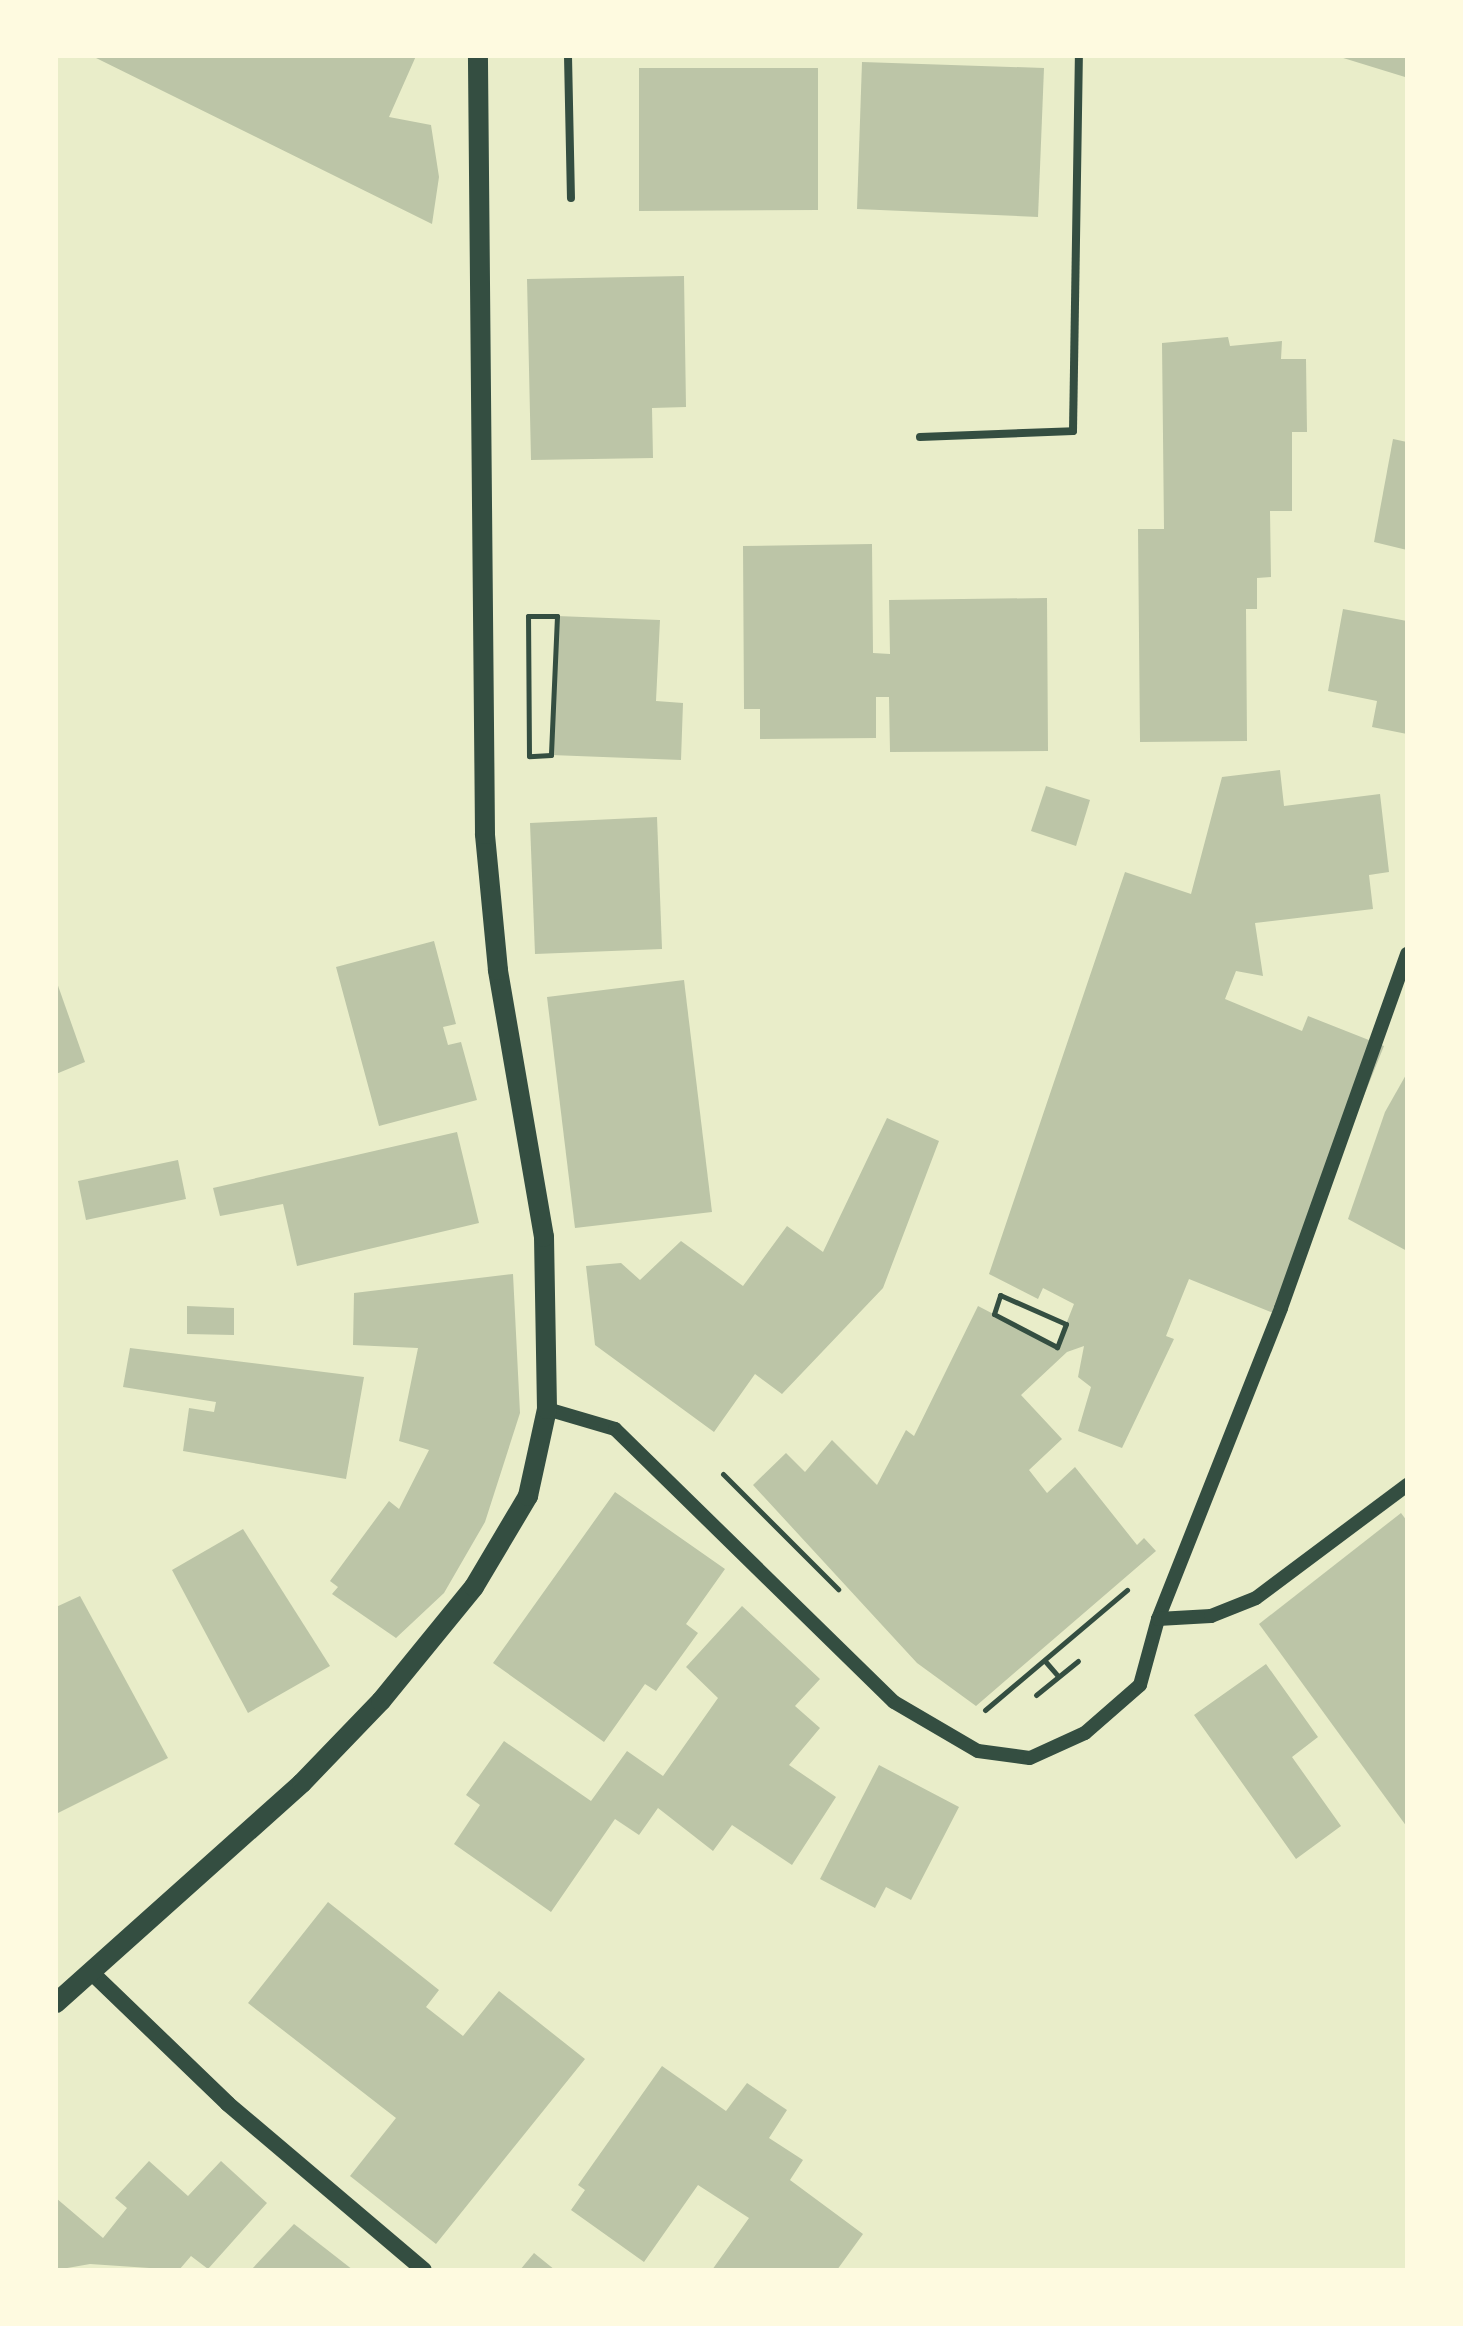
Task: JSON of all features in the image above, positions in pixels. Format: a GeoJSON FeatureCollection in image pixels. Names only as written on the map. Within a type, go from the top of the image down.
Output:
{"type":"FeatureCollection","features":[{"type":"Feature","properties":{"kind":"main road"},"geometry":{"type":"LineString","coordinates":[[56,2003],[302,1783],[464,1599],[528,1496],[547,1409],[544,1237],[498,970],[485,834],[478,56]]}},
{"type":"Feature","properties":{"kind":"main road"},"geometry":{"type":"LineString","coordinates":[[91,1972],[228,2104],[424,2270]]}},
{"type":"Feature","properties":{"kind":"street"},"geometry":{"type":"LineString","coordinates":[[568,56],[571,198]]}},
{"type":"Feature","properties":{"kind":"street"},"geometry":{"type":"LineString","coordinates":[[920,437],[1073,431],[1079,56]]}},
{"type":"Feature","properties":{"kind":"street"},"geometry":{"type":"LineString","coordinates":[[547,1409],[615,1429],[894,1702],[978,1751],[1030,1758],[1085,1733],[1140,1685],[1158,1619],[1281,1308],[1407,954]]}},
{"type":"Feature","properties":{"kind":"street"},"geometry":{"type":"LineString","coordinates":[[1158,1619],[1211,1616],[1256,1598],[1407,1485]]}},
{"type":"Feature","properties":{"kind":"path"},"geometry":{"type":"LineString","coordinates":[[528,616],[557,616],[551,755],[529,756],[528,616]]}},
{"type":"Feature","properties":{"kind":"path"},"geometry":{"type":"LineString","coordinates":[[1000,1295],[1066,1324],[1057,1347],[994,1314],[1000,1295]]}},
{"type":"Feature","properties":{"kind":"path"},"geometry":{"type":"LineString","coordinates":[[723,1474],[844,1595]]}},
{"type":"Feature","properties":{"kind":"path"},"geometry":{"type":"LineString","coordinates":[[972,1714],[991,1708],[1131,1586]]}},
{"type":"Feature","properties":{"kind":"path"},"geometry":{"type":"LineString","coordinates":[[1045,1661],[1058,1676]]}},
{"type":"Feature","properties":{"kind":"path"},"geometry":{"type":"LineString","coordinates":[[1036,1695],[1078,1661]]}},
{"type":"Feature","properties":{"kind":"building"},"geometry":{"type":"Polygon","coordinates":[[[92,56],[416,56],[389,117],[431,125],[439,177],[432,224],[92,56]]]}},
{"type":"Feature","properties":{"kind":"building"},"geometry":{"type":"Polygon","coordinates":[[[1340,56],[1407,56],[1405,77],[1340,57],[1340,56]]]}},
{"type":"Feature","properties":{"kind":"building"},"geometry":{"type":"Polygon","coordinates":[[[862,62],[1044,68],[1038,217],[857,209],[862,62]]]}},
{"type":"Feature","properties":{"kind":"building"},"geometry":{"type":"Polygon","coordinates":[[[639,68],[818,68],[818,210],[639,211],[639,68]]]}},
{"type":"Feature","properties":{"kind":"building"},"geometry":{"type":"Polygon","coordinates":[[[684,276],[686,407],[652,408],[653,458],[531,460],[527,279],[684,276]]]}},
{"type":"Feature","properties":{"kind":"building"},"geometry":{"type":"Polygon","coordinates":[[[1228,337],[1230,346],[1282,341],[1281,359],[1306,359],[1307,432],[1292,432],[1292,511],[1270,511],[1271,577],[1257,578],[1257,609],[1246,609],[1247,741],[1140,742],[1138,529],[1164,529],[1162,343],[1228,337]]]}},
{"type":"Feature","properties":{"kind":"building"},"geometry":{"type":"Polygon","coordinates":[[[1393,439],[1407,442],[1407,550],[1374,542],[1393,439]]]}},
{"type":"Feature","properties":{"kind":"building"},"geometry":{"type":"Polygon","coordinates":[[[872,544],[873,653],[890,654],[889,600],[1047,598],[1048,751],[890,752],[889,697],[876,697],[876,738],[760,739],[760,709],[744,709],[743,546],[872,544]]]}},
{"type":"Feature","properties":{"kind":"building"},"geometry":{"type":"Polygon","coordinates":[[[1343,609],[1407,621],[1407,734],[1372,727],[1377,701],[1328,691],[1343,609]]]}},
{"type":"Feature","properties":{"kind":"building"},"geometry":{"type":"Polygon","coordinates":[[[557,616],[660,620],[656,701],[683,703],[681,760],[551,755],[557,616]]]}},
{"type":"Feature","properties":{"kind":"building"},"geometry":{"type":"Polygon","coordinates":[[[1280,770],[1284,806],[1380,794],[1389,872],[1369,875],[1373,909],[1255,923],[1263,976],[1236,971],[1225,999],[1302,1031],[1308,1016],[1384,1046],[1276,1314],[1189,1279],[1166,1336],[1174,1339],[1122,1448],[1078,1431],[1091,1387],[1078,1377],[1084,1346],[1067,1352],[1021,1395],[1062,1439],[1029,1470],[1047,1493],[1075,1467],[1137,1545],[1144,1538],[1156,1551],[976,1706],[917,1663],[753,1485],[786,1453],[805,1472],[832,1440],[877,1485],[906,1430],[914,1436],[978,1306],[1057,1347],[1074,1304],[1043,1288],[1038,1299],[989,1274],[1125,872],[1191,894],[1222,777],[1280,770]]]}},
{"type":"Feature","properties":{"kind":"building"},"geometry":{"type":"Polygon","coordinates":[[[1046,786],[1090,800],[1076,846],[1031,831],[1046,786]]]}},
{"type":"Feature","properties":{"kind":"building"},"geometry":{"type":"Polygon","coordinates":[[[657,817],[662,949],[535,954],[530,823],[657,817]]]}},
{"type":"Feature","properties":{"kind":"building"},"geometry":{"type":"Polygon","coordinates":[[[434,941],[456,1024],[443,1027],[448,1045],[461,1042],[477,1100],[379,1126],[336,967],[434,941]]]}},
{"type":"Feature","properties":{"kind":"building"},"geometry":{"type":"Polygon","coordinates":[[[56,980],[85,1062],[56,1074],[56,980]]]}},
{"type":"Feature","properties":{"kind":"building"},"geometry":{"type":"Polygon","coordinates":[[[684,980],[712,1212],[575,1228],[547,997],[684,980]]]}},
{"type":"Feature","properties":{"kind":"building"},"geometry":{"type":"Polygon","coordinates":[[[1407,1073],[1407,1251],[1348,1219],[1385,1112],[1407,1073]]]}},
{"type":"Feature","properties":{"kind":"building"},"geometry":{"type":"Polygon","coordinates":[[[887,1118],[939,1141],[883,1288],[782,1394],[755,1374],[714,1432],[595,1345],[586,1266],[621,1263],[640,1280],[681,1241],[743,1286],[787,1226],[823,1252],[887,1118]]]}},
{"type":"Feature","properties":{"kind":"building"},"geometry":{"type":"Polygon","coordinates":[[[457,1132],[479,1223],[297,1266],[283,1204],[220,1216],[213,1188],[457,1132]]]}},
{"type":"Feature","properties":{"kind":"building"},"geometry":{"type":"Polygon","coordinates":[[[178,1160],[186,1199],[86,1220],[78,1181],[178,1160]]]}},
{"type":"Feature","properties":{"kind":"building"},"geometry":{"type":"Polygon","coordinates":[[[513,1274],[520,1413],[485,1522],[444,1593],[396,1638],[332,1594],[338,1587],[330,1581],[389,1501],[399,1509],[429,1450],[399,1441],[418,1348],[353,1345],[354,1293],[513,1274]]]}},
{"type":"Feature","properties":{"kind":"building"},"geometry":{"type":"Polygon","coordinates":[[[187,1306],[234,1308],[234,1335],[187,1334],[187,1306]]]}},
{"type":"Feature","properties":{"kind":"building"},"geometry":{"type":"Polygon","coordinates":[[[130,1348],[364,1377],[346,1479],[183,1451],[189,1408],[214,1412],[216,1402],[123,1387],[130,1348]]]}},
{"type":"Feature","properties":{"kind":"building"},"geometry":{"type":"Polygon","coordinates":[[[615,1492],[725,1569],[686,1624],[698,1633],[656,1691],[645,1684],[604,1742],[493,1663],[615,1492]]]}},
{"type":"Feature","properties":{"kind":"building"},"geometry":{"type":"Polygon","coordinates":[[[1401,1513],[1407,1521],[1407,1827],[1259,1624],[1401,1513]]]}},
{"type":"Feature","properties":{"kind":"building"},"geometry":{"type":"Polygon","coordinates":[[[243,1529],[330,1666],[248,1713],[172,1570],[243,1529]]]}},
{"type":"Feature","properties":{"kind":"building"},"geometry":{"type":"Polygon","coordinates":[[[80,1596],[168,1758],[56,1814],[56,1607],[80,1596]]]}},
{"type":"Feature","properties":{"kind":"building"},"geometry":{"type":"Polygon","coordinates":[[[742,1606],[820,1679],[795,1706],[820,1728],[789,1765],[836,1797],[792,1865],[732,1825],[713,1851],[658,1808],[639,1835],[615,1819],[551,1912],[454,1844],[480,1805],[466,1795],[504,1741],[591,1801],[627,1751],[663,1776],[718,1698],[686,1667],[742,1606]]]}},
{"type":"Feature","properties":{"kind":"building"},"geometry":{"type":"Polygon","coordinates":[[[1266,1664],[1318,1737],[1292,1757],[1341,1826],[1296,1859],[1194,1715],[1266,1664]]]}},
{"type":"Feature","properties":{"kind":"building"},"geometry":{"type":"Polygon","coordinates":[[[879,1765],[959,1807],[911,1900],[886,1887],[875,1908],[820,1879],[879,1765]]]}},
{"type":"Feature","properties":{"kind":"building"},"geometry":{"type":"Polygon","coordinates":[[[328,1902],[439,1990],[426,2007],[463,2036],[499,1991],[585,2059],[436,2244],[350,2176],[396,2118],[248,2003],[328,1902]]]}},
{"type":"Feature","properties":{"kind":"building"},"geometry":{"type":"Polygon","coordinates":[[[662,2066],[726,2111],[747,2083],[787,2110],[769,2138],[803,2160],[790,2180],[863,2234],[837,2270],[712,2270],[749,2218],[698,2185],[644,2262],[571,2210],[585,2190],[578,2185],[662,2066]]]}},
{"type":"Feature","properties":{"kind":"building"},"geometry":{"type":"Polygon","coordinates":[[[149,2161],[188,2196],[221,2161],[267,2203],[208,2269],[191,2256],[179,2270],[90,2264],[56,2270],[56,2198],[103,2238],[127,2208],[115,2198],[149,2161]]]}},
{"type":"Feature","properties":{"kind":"building"},"geometry":{"type":"Polygon","coordinates":[[[294,2224],[353,2270],[251,2270],[294,2224]]]}},
{"type":"Feature","properties":{"kind":"building"},"geometry":{"type":"Polygon","coordinates":[[[534,2253],[555,2270],[520,2270],[534,2253]]]}}]}
